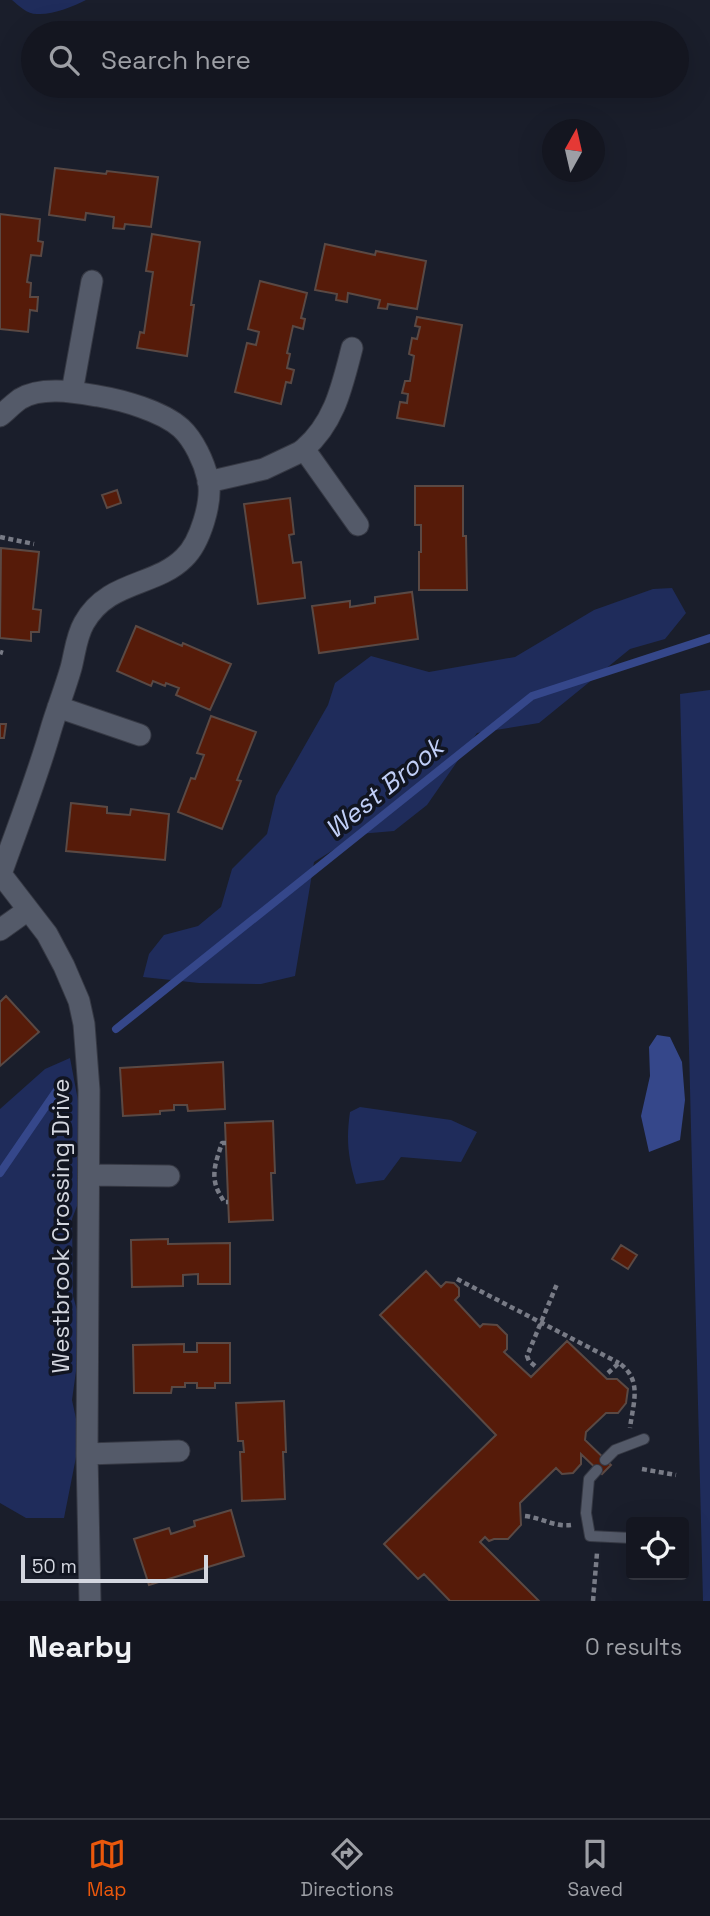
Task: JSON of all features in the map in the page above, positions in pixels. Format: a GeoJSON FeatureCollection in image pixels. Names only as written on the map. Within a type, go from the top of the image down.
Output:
{"type":"FeatureCollection","features":[{"type":"Feature","properties":{"kind":"street"},"geometry":{"type":"LineString","coordinates":[[72,392],[92,281]]}},
{"type":"Feature","properties":{"kind":"street"},"geometry":{"type":"LineString","coordinates":[[208,482],[264,469],[300,452],[318,437],[340,395],[352,348]]}},
{"type":"Feature","properties":{"kind":"street","name":"Westbrook Crossing Drive"},"geometry":{"type":"LineString","coordinates":[[0,416],[21,398],[51,391],[108,398],[144,409],[168,419],[182,429],[193,445],[208,482],[206,511],[198,539],[184,559],[163,572],[122,588],[100,604],[85,621],[0,873],[47,934],[79,1001],[84,1024],[89,1090],[87,1454],[90,1601]]}},
{"type":"Feature","properties":{"kind":"street"},"geometry":{"type":"LineString","coordinates":[[304,449],[358,525]]}},
{"type":"Feature","properties":{"kind":"street"},"geometry":{"type":"LineString","coordinates":[[58,707],[140,735]]}},
{"type":"Feature","properties":{"kind":"street"},"geometry":{"type":"LineString","coordinates":[[0,930],[28,910]]}},
{"type":"Feature","properties":{"kind":"street"},"geometry":{"type":"LineString","coordinates":[[89,1175],[169,1176]]}},
{"type":"Feature","properties":{"kind":"street"},"geometry":{"type":"LineString","coordinates":[[87,1454],[179,1451]]}},
{"type":"Feature","properties":{"kind":"lane"},"geometry":{"type":"LineString","coordinates":[[606,1460],[615,1450],[644,1439]]}},
{"type":"Feature","properties":{"kind":"lane"},"geometry":{"type":"LineString","coordinates":[[597,1470],[589,1479],[586,1513],[590,1536],[626,1538]]}},
{"type":"Feature","properties":{"kind":"path"},"geometry":{"type":"LineString","coordinates":[[0,537],[34,544]]}},
{"type":"Feature","properties":{"kind":"path"},"geometry":{"type":"LineString","coordinates":[[226,1143],[222,1143],[220,1153],[216,1157],[214,1175],[219,1193],[224,1202],[228,1202]]}},
{"type":"Feature","properties":{"kind":"path"},"geometry":{"type":"LineString","coordinates":[[457,1279],[628,1369],[636,1384],[629,1432],[623,1433]]}},
{"type":"Feature","properties":{"kind":"path"},"geometry":{"type":"LineString","coordinates":[[535,1366],[528,1361],[527,1356],[557,1284]]}},
{"type":"Feature","properties":{"kind":"path"},"geometry":{"type":"LineString","coordinates":[[608,1373],[620,1363]]}},
{"type":"Feature","properties":{"kind":"path"},"geometry":{"type":"LineString","coordinates":[[642,1469],[676,1475]]}},
{"type":"Feature","properties":{"kind":"path"},"geometry":{"type":"LineString","coordinates":[[525,1516],[552,1524],[573,1525]]}},
{"type":"Feature","properties":{"kind":"path"},"geometry":{"type":"LineString","coordinates":[[593,1601],[597,1552]]}},
{"type":"Feature","properties":{"kind":"shaded area"},"geometry":{"type":"Polygon","coordinates":[[[12,0],[86,0],[56,12],[33,14],[12,0]]]}},
{"type":"Feature","properties":{"kind":"shaded area"},"geometry":{"type":"Polygon","coordinates":[[[672,588],[686,613],[665,639],[630,649],[539,723],[477,733],[427,805],[394,831],[359,834],[314,862],[295,976],[261,984],[199,983],[143,977],[149,954],[164,935],[198,926],[221,907],[232,869],[267,834],[276,796],[328,705],[335,683],[371,656],[429,672],[515,657],[594,610],[653,589],[672,588]]]}},
{"type":"Feature","properties":{"kind":"shaded area"},"geometry":{"type":"Polygon","coordinates":[[[710,690],[710,1601],[703,1601],[680,694],[710,690]]]}},
{"type":"Feature","properties":{"kind":"shaded area"},"geometry":{"type":"Polygon","coordinates":[[[657,1035],[670,1037],[682,1062],[685,1100],[680,1140],[649,1152],[641,1116],[650,1076],[649,1047],[657,1035]]]}},
{"type":"Feature","properties":{"kind":"shaded area"},"geometry":{"type":"Polygon","coordinates":[[[70,1058],[86,1143],[85,1185],[72,1219],[73,1296],[82,1328],[72,1400],[80,1437],[64,1518],[26,1518],[0,1503],[0,1109],[45,1069],[70,1058]]]}},
{"type":"Feature","properties":{"kind":"shaded area"},"geometry":{"type":"Polygon","coordinates":[[[360,1107],[451,1120],[477,1132],[461,1162],[401,1157],[384,1180],[356,1184],[348,1131],[350,1112],[360,1107]]]}},
{"type":"Feature","properties":{"kind":"building"},"geometry":{"type":"Polygon","coordinates":[[[55,168],[158,177],[151,227],[125,224],[124,229],[113,228],[114,217],[86,213],[85,220],[49,215],[55,168]]]}},
{"type":"Feature","properties":{"kind":"building"},"geometry":{"type":"Polygon","coordinates":[[[0,214],[40,219],[38,241],[43,242],[41,256],[31,255],[27,282],[31,283],[30,297],[38,297],[37,311],[30,310],[28,332],[0,329],[0,214]]]}},
{"type":"Feature","properties":{"kind":"building"},"geometry":{"type":"Polygon","coordinates":[[[152,234],[200,242],[187,356],[137,348],[140,332],[144,333],[153,272],[146,271],[152,234]]]}},
{"type":"Feature","properties":{"kind":"building"},"geometry":{"type":"Polygon","coordinates":[[[325,244],[375,255],[376,251],[426,261],[417,309],[388,304],[387,309],[378,308],[380,300],[348,293],[347,302],[336,300],[337,294],[315,290],[325,244]]]}},
{"type":"Feature","properties":{"kind":"building"},"geometry":{"type":"Polygon","coordinates":[[[260,281],[307,293],[301,318],[305,319],[303,329],[293,326],[287,353],[290,354],[287,368],[294,370],[291,383],[286,382],[281,404],[235,392],[247,343],[256,345],[259,332],[248,329],[260,281]]]}},
{"type":"Feature","properties":{"kind":"building"},"geometry":{"type":"Polygon","coordinates":[[[417,317],[462,325],[444,426],[397,418],[400,402],[407,403],[408,394],[402,393],[405,381],[410,381],[414,356],[409,354],[412,338],[417,339],[420,327],[415,326],[417,317]]]}},
{"type":"Feature","properties":{"kind":"building"},"geometry":{"type":"Polygon","coordinates":[[[415,486],[463,486],[467,590],[419,590],[421,525],[415,525],[415,486]]]}},
{"type":"Feature","properties":{"kind":"building"},"geometry":{"type":"Polygon","coordinates":[[[117,490],[121,503],[107,508],[102,495],[117,490]]]}},
{"type":"Feature","properties":{"kind":"building"},"geometry":{"type":"Polygon","coordinates":[[[290,498],[294,534],[289,535],[293,563],[301,562],[305,598],[258,604],[244,504],[290,498]]]}},
{"type":"Feature","properties":{"kind":"building"},"geometry":{"type":"Polygon","coordinates":[[[1,548],[39,552],[33,609],[41,610],[39,632],[31,632],[31,641],[0,638],[1,548]]]}},
{"type":"Feature","properties":{"kind":"building"},"geometry":{"type":"Polygon","coordinates":[[[412,592],[418,639],[319,653],[312,606],[350,601],[350,607],[375,603],[375,597],[412,592]]]}},
{"type":"Feature","properties":{"kind":"building"},"geometry":{"type":"Polygon","coordinates":[[[136,626],[231,664],[210,710],[176,695],[179,688],[153,681],[151,686],[117,671],[136,626]]]}},
{"type":"Feature","properties":{"kind":"building"},"geometry":{"type":"Polygon","coordinates":[[[211,716],[256,732],[222,829],[178,812],[191,778],[195,779],[204,755],[197,753],[211,716]]]}},
{"type":"Feature","properties":{"kind":"building"},"geometry":{"type":"Polygon","coordinates":[[[0,724],[6,724],[4,738],[0,738],[0,724]]]}},
{"type":"Feature","properties":{"kind":"building"},"geometry":{"type":"Polygon","coordinates":[[[71,803],[107,807],[107,813],[130,815],[131,809],[169,814],[165,860],[66,851],[71,803]]]}},
{"type":"Feature","properties":{"kind":"building"},"geometry":{"type":"Polygon","coordinates":[[[6,996],[39,1032],[0,1066],[0,1002],[6,996]]]}},
{"type":"Feature","properties":{"kind":"building"},"geometry":{"type":"Polygon","coordinates":[[[223,1062],[225,1109],[188,1111],[187,1105],[174,1105],[174,1110],[160,1111],[160,1114],[123,1116],[120,1068],[223,1062]]]}},
{"type":"Feature","properties":{"kind":"building"},"geometry":{"type":"Polygon","coordinates":[[[273,1121],[273,1220],[229,1222],[225,1123],[273,1121]]]}},
{"type":"Feature","properties":{"kind":"building"},"geometry":{"type":"Polygon","coordinates":[[[168,1239],[168,1244],[230,1243],[230,1284],[198,1284],[198,1274],[183,1275],[183,1286],[132,1287],[131,1240],[168,1239]]]}},
{"type":"Feature","properties":{"kind":"building"},"geometry":{"type":"Polygon","coordinates":[[[621,1245],[637,1255],[628,1269],[612,1259],[621,1245]]]}},
{"type":"Feature","properties":{"kind":"building"},"geometry":{"type":"Polygon","coordinates":[[[426,1271],[441,1287],[446,1282],[454,1283],[459,1288],[459,1296],[455,1300],[480,1327],[483,1324],[497,1325],[507,1335],[507,1349],[504,1352],[531,1377],[567,1341],[607,1379],[617,1379],[628,1389],[626,1403],[618,1413],[606,1413],[586,1432],[585,1440],[611,1465],[602,1474],[581,1454],[581,1464],[573,1473],[562,1474],[556,1468],[520,1503],[521,1525],[508,1539],[489,1541],[485,1537],[480,1542],[539,1601],[450,1601],[424,1574],[418,1579],[384,1544],[496,1435],[380,1315],[426,1271]]]}},
{"type":"Feature","properties":{"kind":"building"},"geometry":{"type":"Polygon","coordinates":[[[197,1343],[230,1343],[230,1383],[215,1383],[215,1388],[197,1388],[197,1383],[185,1383],[185,1387],[172,1387],[171,1393],[134,1393],[133,1345],[184,1344],[184,1352],[197,1352],[197,1343]]]}},
{"type":"Feature","properties":{"kind":"building"},"geometry":{"type":"Polygon","coordinates":[[[284,1401],[285,1499],[242,1501],[240,1452],[244,1452],[243,1441],[238,1441],[236,1403],[284,1401]]]}},
{"type":"Feature","properties":{"kind":"building"},"geometry":{"type":"Polygon","coordinates":[[[231,1510],[244,1556],[149,1585],[134,1539],[169,1528],[171,1534],[195,1526],[194,1521],[231,1510]]]}},
{"type":"Feature","properties":{"kind":"waterway","name":"West Brook"},"geometry":{"type":"LineString","coordinates":[[116,1029],[532,696],[710,638]]}},
{"type":"Feature","properties":{"kind":"waterway","name":"West Brook"},"geometry":{"type":"LineString","coordinates":[[0,1173],[57,1090]]}}]}
